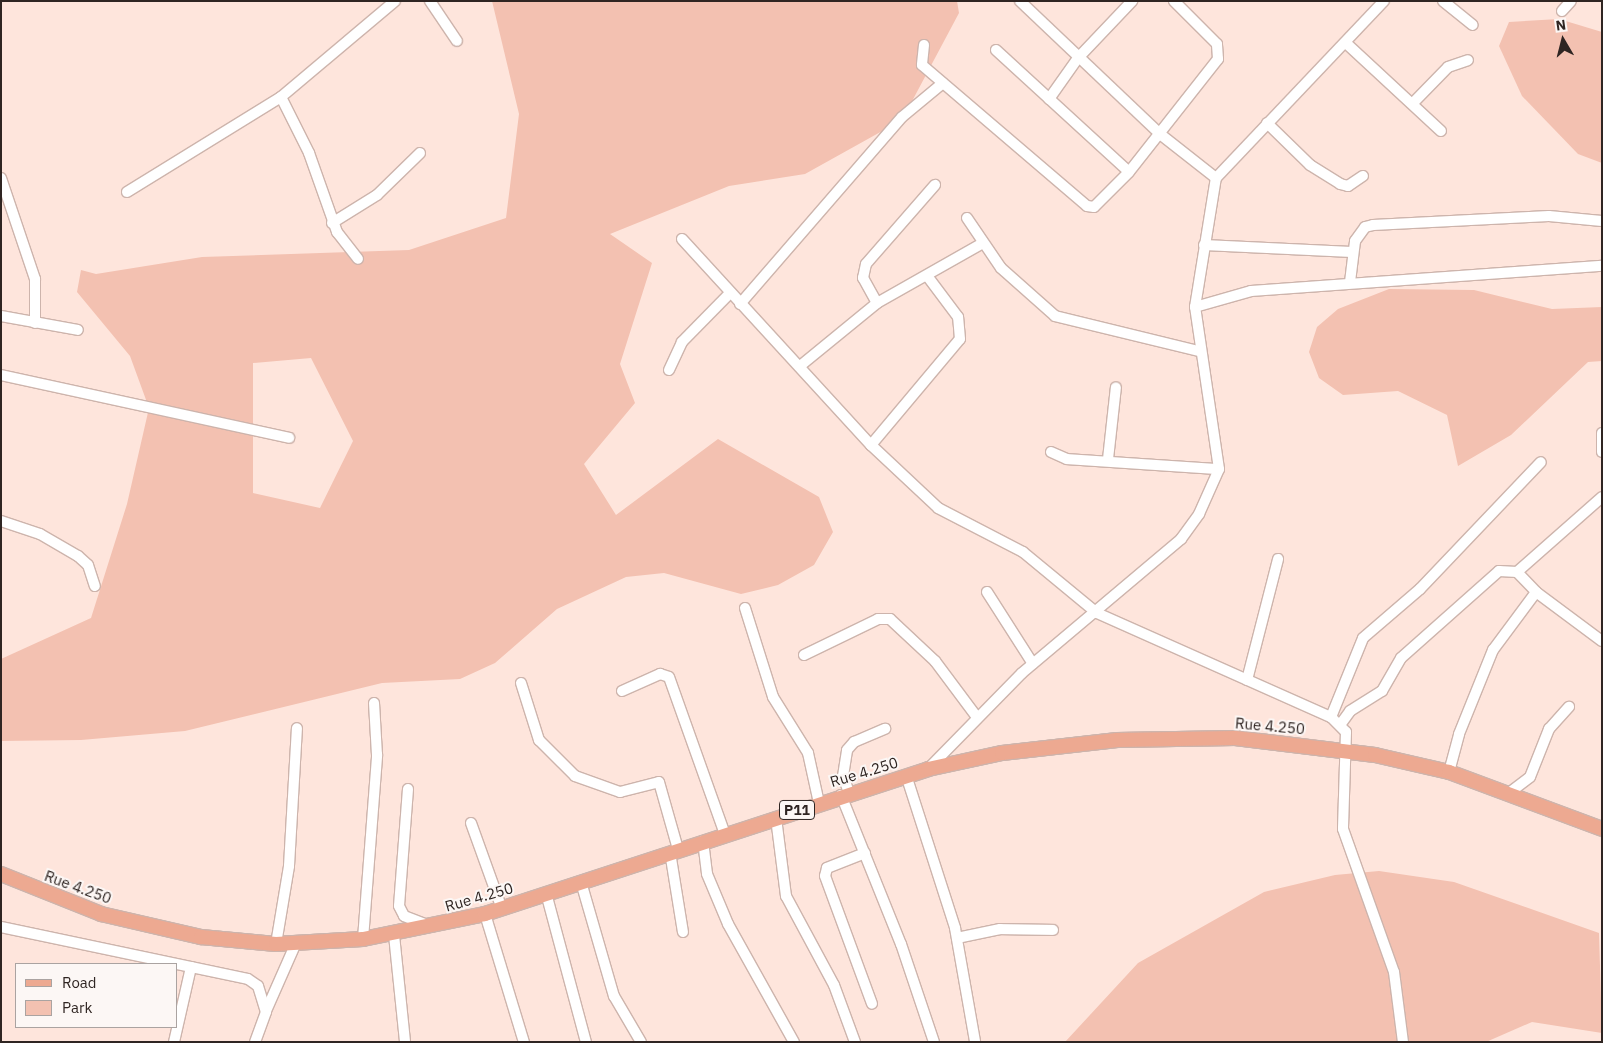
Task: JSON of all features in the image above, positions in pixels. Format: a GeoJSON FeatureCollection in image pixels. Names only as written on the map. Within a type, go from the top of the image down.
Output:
{"type":"FeatureCollection","features":[{"type":"Feature","properties":{"kind":"main road","name":"Rue 4.250"},"geometry":{"type":"LineString","coordinates":[[1,874],[49,895],[149,927],[276,944],[364,939],[433,927],[502,909],[845,794],[928,769],[1002,753],[1117,740],[1235,738],[1346,749],[1449,772],[1602,829]]}},
{"type":"Feature","properties":{"kind":"street"},"geometry":{"type":"LineString","coordinates":[[128,192],[281,97],[395,1]]}},
{"type":"Feature","properties":{"kind":"street"},"geometry":{"type":"LineString","coordinates":[[430,1],[456,42]]}},
{"type":"Feature","properties":{"kind":"street"},"geometry":{"type":"LineString","coordinates":[[1020,1],[1160,134],[1216,178]]}},
{"type":"Feature","properties":{"kind":"street"},"geometry":{"type":"LineString","coordinates":[[1049,99],[1078,58],[1132,1]]}},
{"type":"Feature","properties":{"kind":"street"},"geometry":{"type":"LineString","coordinates":[[924,45],[919,60],[943,83],[1087,206],[1101,205],[1160,134],[1220,53],[1217,44],[1174,1]]}},
{"type":"Feature","properties":{"kind":"street"},"geometry":{"type":"LineString","coordinates":[[928,769],[976,716],[1033,664],[1097,613],[1181,539],[1212,491],[1219,469],[1199,351],[1195,307],[1216,178],[1267,123],[1347,44],[1384,1]]}},
{"type":"Feature","properties":{"kind":"street"},"geometry":{"type":"LineString","coordinates":[[1443,1],[1473,25]]}},
{"type":"Feature","properties":{"kind":"street"},"geometry":{"type":"LineString","coordinates":[[1562,11],[1571,1]]}},
{"type":"Feature","properties":{"kind":"street"},"geometry":{"type":"LineString","coordinates":[[1347,44],[1441,130]]}},
{"type":"Feature","properties":{"kind":"street"},"geometry":{"type":"LineString","coordinates":[[996,50],[1129,172]]}},
{"type":"Feature","properties":{"kind":"street"},"geometry":{"type":"LineString","coordinates":[[1413,103],[1448,67],[1468,60]]}},
{"type":"Feature","properties":{"kind":"street"},"geometry":{"type":"LineString","coordinates":[[740,304],[902,117],[943,83]]}},
{"type":"Feature","properties":{"kind":"street"},"geometry":{"type":"LineString","coordinates":[[281,97],[312,162],[332,223],[358,259]]}},
{"type":"Feature","properties":{"kind":"street"},"geometry":{"type":"LineString","coordinates":[[1267,123],[1310,164],[1340,184],[1348,186],[1363,176]]}},
{"type":"Feature","properties":{"kind":"street"},"geometry":{"type":"LineString","coordinates":[[332,223],[377,195],[420,153]]}},
{"type":"Feature","properties":{"kind":"street"},"geometry":{"type":"LineString","coordinates":[[1,178],[35,280],[36,323]]}},
{"type":"Feature","properties":{"kind":"street"},"geometry":{"type":"LineString","coordinates":[[877,303],[862,278],[866,264],[935,185]]}},
{"type":"Feature","properties":{"kind":"street"},"geometry":{"type":"LineString","coordinates":[[1350,282],[1352,252],[1359,234],[1373,225],[1542,216],[1602,221]]}},
{"type":"Feature","properties":{"kind":"street"},"geometry":{"type":"LineString","coordinates":[[968,218],[983,243],[1024,293],[1055,316],[1199,351]]}},
{"type":"Feature","properties":{"kind":"street"},"geometry":{"type":"LineString","coordinates":[[682,239],[730,294],[800,366],[870,445],[938,508],[1023,552],[1097,613],[1331,717],[1340,725],[1349,740],[1346,749],[1343,829],[1394,972],[1403,1042]]}},
{"type":"Feature","properties":{"kind":"street"},"geometry":{"type":"LineString","coordinates":[[800,366],[877,303],[928,277],[983,243]]}},
{"type":"Feature","properties":{"kind":"street"},"geometry":{"type":"LineString","coordinates":[[1204,245],[1352,252]]}},
{"type":"Feature","properties":{"kind":"street"},"geometry":{"type":"LineString","coordinates":[[1195,307],[1252,291],[1350,282],[1602,266]]}},
{"type":"Feature","properties":{"kind":"street"},"geometry":{"type":"LineString","coordinates":[[870,445],[960,339],[958,317],[928,277]]}},
{"type":"Feature","properties":{"kind":"street"},"geometry":{"type":"LineString","coordinates":[[669,370],[682,342],[730,294]]}},
{"type":"Feature","properties":{"kind":"street"},"geometry":{"type":"LineString","coordinates":[[1,316],[78,330]]}},
{"type":"Feature","properties":{"kind":"street"},"geometry":{"type":"LineString","coordinates":[[1,375],[289,438]]}},
{"type":"Feature","properties":{"kind":"street"},"geometry":{"type":"LineString","coordinates":[[1108,460],[1116,387]]}},
{"type":"Feature","properties":{"kind":"street"},"geometry":{"type":"LineString","coordinates":[[1602,433],[1602,452]]}},
{"type":"Feature","properties":{"kind":"street"},"geometry":{"type":"LineString","coordinates":[[1051,452],[1067,459],[1108,460],[1219,469]]}},
{"type":"Feature","properties":{"kind":"street"},"geometry":{"type":"LineString","coordinates":[[1331,717],[1363,638],[1420,589],[1541,462]]}},
{"type":"Feature","properties":{"kind":"street"},"geometry":{"type":"LineString","coordinates":[[1517,572],[1602,497]]}},
{"type":"Feature","properties":{"kind":"street"},"geometry":{"type":"LineString","coordinates":[[1,521],[40,534],[78,556],[88,565],[95,586]]}},
{"type":"Feature","properties":{"kind":"street"},"geometry":{"type":"LineString","coordinates":[[1247,680],[1278,559]]}},
{"type":"Feature","properties":{"kind":"street"},"geometry":{"type":"LineString","coordinates":[[1340,725],[1350,711],[1382,691],[1401,658],[1500,571],[1517,572],[1536,592],[1602,641]]}},
{"type":"Feature","properties":{"kind":"street"},"geometry":{"type":"LineString","coordinates":[[987,592],[1033,664]]}},
{"type":"Feature","properties":{"kind":"street"},"geometry":{"type":"LineString","coordinates":[[1449,772],[1459,734],[1494,650],[1536,592]]}},
{"type":"Feature","properties":{"kind":"street"},"geometry":{"type":"LineString","coordinates":[[745,608],[773,697],[808,752],[819,803]]}},
{"type":"Feature","properties":{"kind":"street"},"geometry":{"type":"LineString","coordinates":[[804,655],[885,617],[935,660],[976,716]]}},
{"type":"Feature","properties":{"kind":"street"},"geometry":{"type":"LineString","coordinates":[[622,691],[660,674],[669,677],[725,834]]}},
{"type":"Feature","properties":{"kind":"street"},"geometry":{"type":"LineString","coordinates":[[521,683],[538,740],[575,776],[620,792],[659,782],[674,851],[683,932]]}},
{"type":"Feature","properties":{"kind":"street"},"geometry":{"type":"LineString","coordinates":[[364,939],[377,755],[374,702]]}},
{"type":"Feature","properties":{"kind":"street"},"geometry":{"type":"LineString","coordinates":[[1509,793],[1530,777],[1550,729],[1569,707]]}},
{"type":"Feature","properties":{"kind":"street"},"geometry":{"type":"LineString","coordinates":[[276,944],[289,866],[298,728]]}},
{"type":"Feature","properties":{"kind":"street"},"geometry":{"type":"LineString","coordinates":[[885,729],[854,742],[847,750],[843,776],[845,794],[934,1042]]}},
{"type":"Feature","properties":{"kind":"street"},"geometry":{"type":"LineString","coordinates":[[906,775],[957,938],[975,1042]]}},
{"type":"Feature","properties":{"kind":"street"},"geometry":{"type":"LineString","coordinates":[[408,789],[399,906],[404,916],[433,927]]}},
{"type":"Feature","properties":{"kind":"street"},"geometry":{"type":"LineString","coordinates":[[776,818],[786,896],[834,985],[855,1042]]}},
{"type":"Feature","properties":{"kind":"street"},"geometry":{"type":"LineString","coordinates":[[471,823],[502,909]]}},
{"type":"Feature","properties":{"kind":"street"},"geometry":{"type":"LineString","coordinates":[[703,841],[707,874],[728,924],[794,1042]]}},
{"type":"Feature","properties":{"kind":"street"},"geometry":{"type":"LineString","coordinates":[[865,852],[824,871],[872,1004]]}},
{"type":"Feature","properties":{"kind":"street"},"geometry":{"type":"LineString","coordinates":[[581,882],[614,996],[641,1042]]}},
{"type":"Feature","properties":{"kind":"street"},"geometry":{"type":"LineString","coordinates":[[546,894],[586,1042]]}},
{"type":"Feature","properties":{"kind":"street"},"geometry":{"type":"LineString","coordinates":[[485,914],[524,1042]]}},
{"type":"Feature","properties":{"kind":"street"},"geometry":{"type":"LineString","coordinates":[[1,927],[172,963]]}},
{"type":"Feature","properties":{"kind":"street"},"geometry":{"type":"LineString","coordinates":[[957,938],[1000,929],[1053,930]]}},
{"type":"Feature","properties":{"kind":"street"},"geometry":{"type":"LineString","coordinates":[[394,935],[405,1042]]}},
{"type":"Feature","properties":{"kind":"street"},"geometry":{"type":"LineString","coordinates":[[255,1042],[296,943]]}},
{"type":"Feature","properties":{"kind":"street"},"geometry":{"type":"LineString","coordinates":[[178,964],[248,979],[258,986],[266,1012]]}},
{"type":"Feature","properties":{"kind":"street"},"geometry":{"type":"LineString","coordinates":[[178,1024],[191,967]]}},
{"type":"Feature","properties":{"kind":"street"},"geometry":{"type":"LineString","coordinates":[[174,1042],[177,1028]]}},
{"type":"Feature","properties":{"kind":"green space"},"geometry":{"type":"Polygon","coordinates":[[[492,1],[957,1],[959,13],[902,120],[805,174],[729,186],[610,234],[652,263],[620,364],[635,403],[584,464],[616,515],[718,439],[819,497],[833,532],[814,565],[778,585],[741,594],[664,573],[626,577],[557,609],[495,663],[460,679],[382,683],[185,731],[81,740],[1,741],[1,659],[91,618],[127,504],[149,408],[130,356],[77,292],[81,270],[96,274],[202,257],[409,250],[506,218],[519,114],[492,1]],[[311,358],[253,363],[253,493],[320,508],[353,441],[311,358]]]}},
{"type":"Feature","properties":{"kind":"green space"},"geometry":{"type":"Polygon","coordinates":[[[1559,19],[1602,32],[1602,163],[1578,154],[1522,96],[1499,46],[1509,22],[1559,19]]]}},
{"type":"Feature","properties":{"kind":"green space"},"geometry":{"type":"Polygon","coordinates":[[[1389,289],[1474,290],[1552,309],[1602,307],[1602,361],[1588,362],[1511,435],[1458,466],[1447,415],[1398,391],[1343,395],[1319,378],[1309,352],[1317,327],[1338,309],[1389,289]]]}},
{"type":"Feature","properties":{"kind":"green space"},"geometry":{"type":"Polygon","coordinates":[[[1379,871],[1454,882],[1599,933],[1602,1033],[1532,1022],[1486,1042],[1065,1042],[1138,963],[1264,892],[1335,875],[1379,871]]]}}]}
